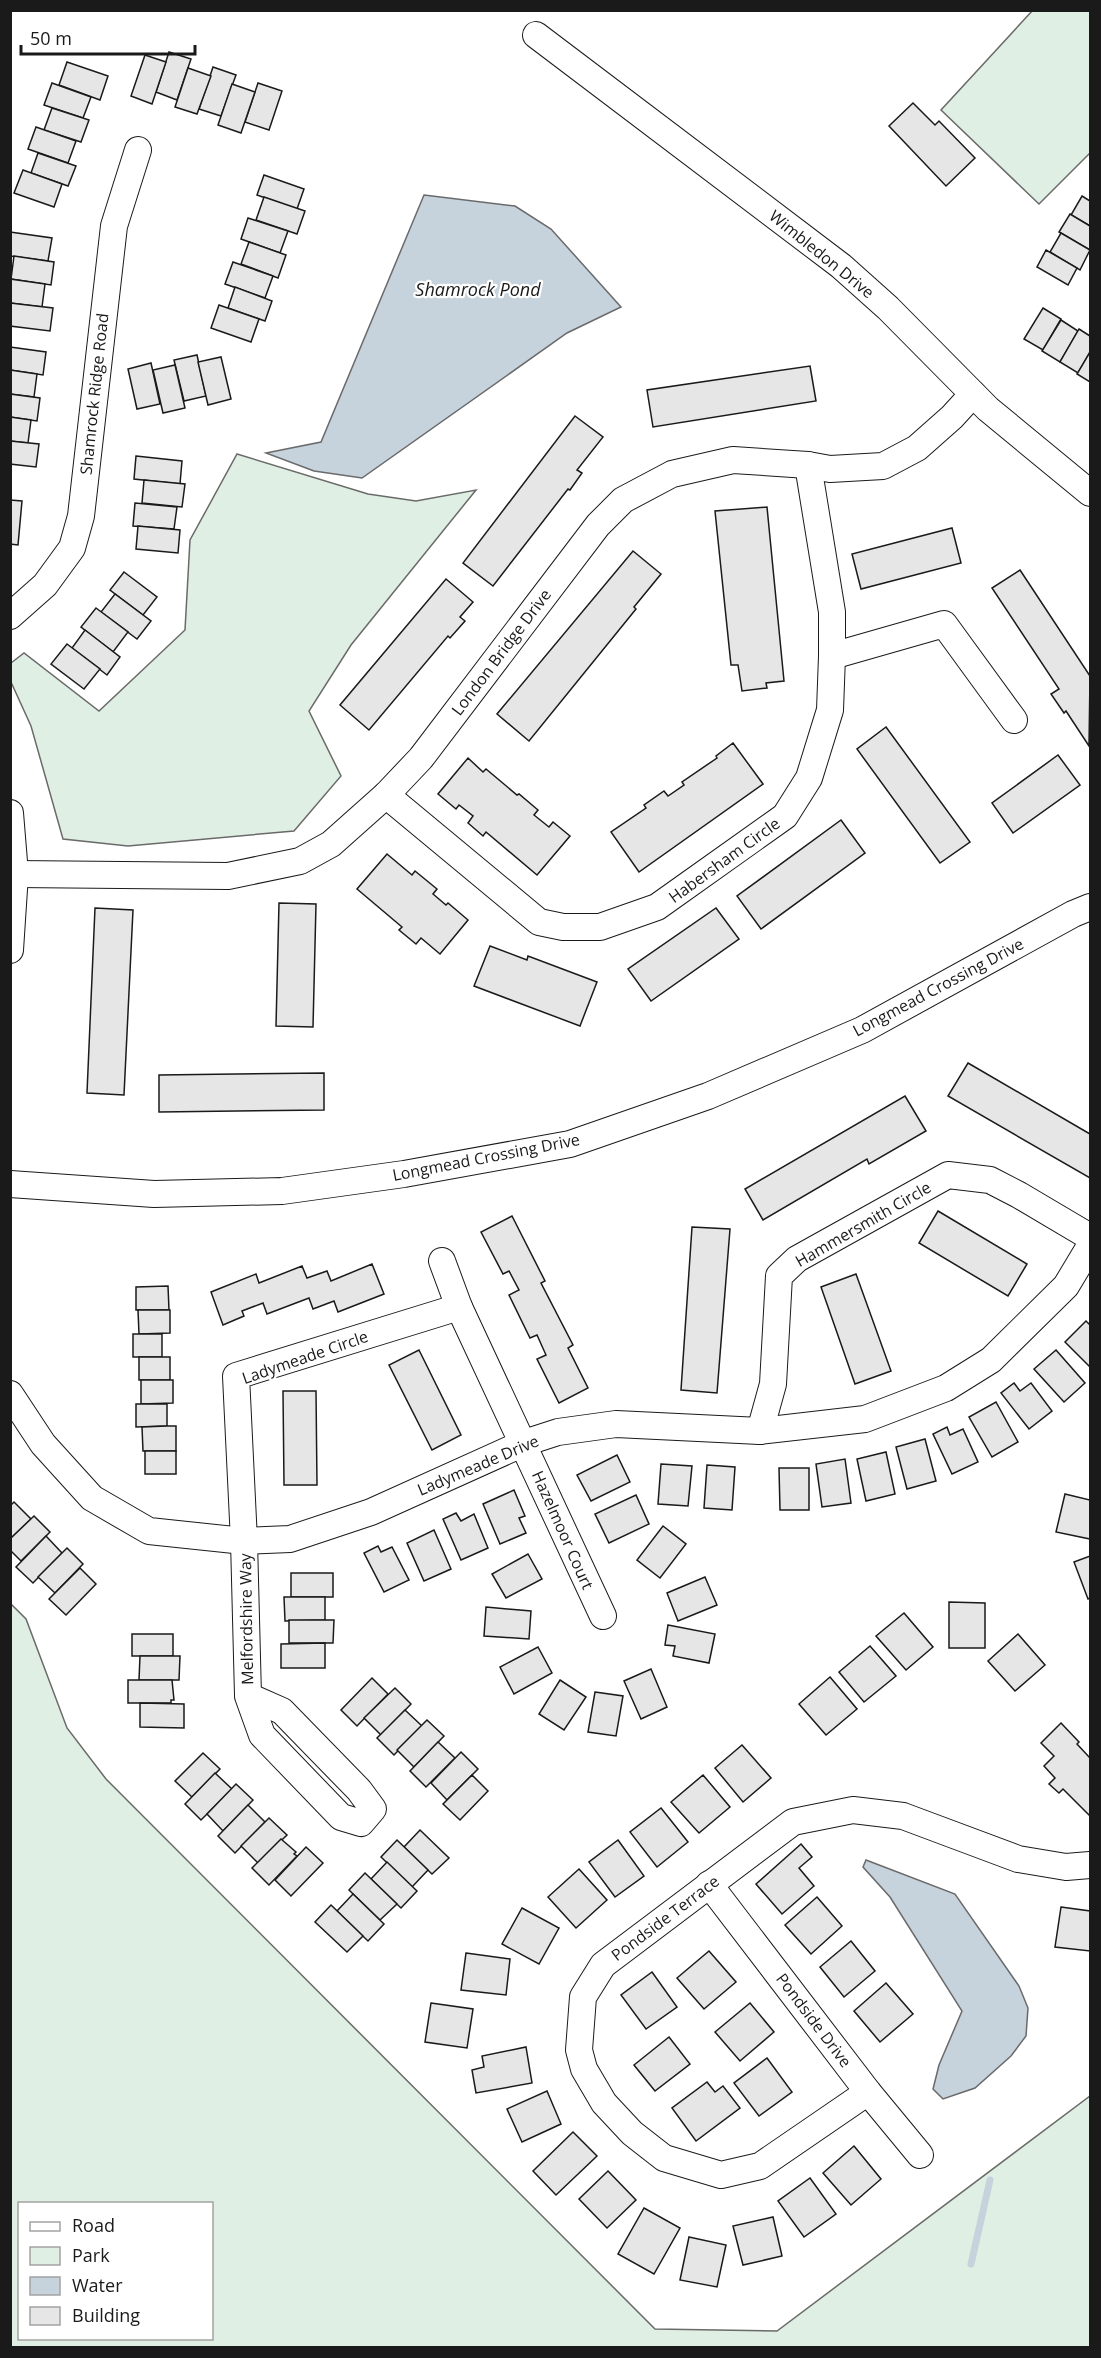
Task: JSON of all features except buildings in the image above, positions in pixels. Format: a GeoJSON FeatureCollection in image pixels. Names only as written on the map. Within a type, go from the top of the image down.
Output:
{"type":"FeatureCollection","features":[{"type":"Feature","properties":{"kind":"street","name":"Wimbledon Drive"},"geometry":{"type":"LineString","coordinates":[[536,35],[841,266],[888,308],[988,409],[1090,493]]}},
{"type":"Feature","properties":{"kind":"street","name":"Shamrock Ridge Road"},"geometry":{"type":"LineString","coordinates":[[10,616],[45,585],[72,548],[81,516],[114,226],[138,150]]}},
{"type":"Feature","properties":{"kind":"street","name":"London Bridge Drive"},"geometry":{"type":"LineString","coordinates":[[15,874],[228,876],[300,861],[331,844],[386,795],[421,758],[598,525],[623,500],[672,474],[733,460],[808,465],[830,469],[883,466],[917,448],[952,417],[973,394]]}},
{"type":"Feature","properties":{"kind":"street","name":"Habersham Circle"},"geometry":{"type":"LineString","coordinates":[[386,795],[539,922],[563,927],[600,927],[657,908],[785,816],[809,778],[830,710],[832,612],[808,465]]}},
{"type":"Feature","properties":{"kind":"street"},"geometry":{"type":"LineString","coordinates":[[832,656],[944,624],[1014,720]]}},
{"type":"Feature","properties":{"kind":"street"},"geometry":{"type":"LineString","coordinates":[[10,813],[15,874],[10,950]]}},
{"type":"Feature","properties":{"kind":"street","name":"Longmead Crossing Drive"},"geometry":{"type":"LineString","coordinates":[[10,1184],[154,1194],[282,1191],[404,1174],[570,1144],[708,1095],[862,1030],[1073,914],[1090,907]]}},
{"type":"Feature","properties":{"kind":"street","name":"Hammersmith Circle"},"geometry":{"type":"LineString","coordinates":[[760,1431],[773,1384],[779,1276],[797,1259],[948,1175],[990,1180],[1090,1236]]}},
{"type":"Feature","properties":{"kind":"street","name":"Ladymeade Drive"},"geometry":{"type":"LineString","coordinates":[[10,1394],[43,1444],[92,1498],[149,1531],[244,1541],[290,1539],[372,1512],[524,1443],[558,1432],[616,1424],[760,1431],[865,1419],[946,1388],[991,1360],[1066,1286],[1090,1246]]}},
{"type":"Feature","properties":{"kind":"street"},"geometry":{"type":"LineString","coordinates":[[442,1261],[459,1307],[524,1443]]}},
{"type":"Feature","properties":{"kind":"street","name":"Ladymeade Circle"},"geometry":{"type":"LineString","coordinates":[[244,1541],[236,1376],[459,1307]]}},
{"type":"Feature","properties":{"kind":"street","name":"Hazelmoor Court"},"geometry":{"type":"LineString","coordinates":[[524,1443],[603,1616]]}},
{"type":"Feature","properties":{"kind":"street","name":"Melfordshire Way"},"geometry":{"type":"LineString","coordinates":[[244,1541],[248,1696],[262,1735],[341,1817],[361,1823],[373,1809],[359,1790],[282,1711],[248,1696]]}},
{"type":"Feature","properties":{"kind":"street","name":"Pondside Terrace"},"geometry":{"type":"LineString","coordinates":[[868,2092],[760,2166],[721,2175],[664,2158],[632,2133],[604,2103],[584,2069],[579,2050],[584,1997],[603,1965],[793,1822],[853,1810],[903,1816],[1018,1859],[1066,1867],[1090,1865]]}},
{"type":"Feature","properties":{"kind":"street","name":"Pondside Drive"},"geometry":{"type":"LineString","coordinates":[[709,1884],[868,2092],[920,2155]]}},
{"type":"Feature","properties":{"kind":"green space"},"geometry":{"type":"Polygon","coordinates":[[[1033,10],[1090,11],[1090,153],[1039,204],[941,110],[1033,10]]]}},
{"type":"Feature","properties":{"kind":"green space"},"geometry":{"type":"Polygon","coordinates":[[[237,454],[368,494],[416,501],[476,490],[351,645],[309,711],[341,776],[294,831],[128,846],[63,839],[31,726],[11,682],[11,663],[24,653],[99,711],[185,630],[190,540],[237,454]]]}},
{"type":"Feature","properties":{"kind":"green space"},"geometry":{"type":"Polygon","coordinates":[[[10,1603],[26,1619],[67,1728],[106,1779],[655,2329],[777,2331],[1090,2096],[1090,2347],[11,2347],[10,1603]]]}},
{"type":"Feature","properties":{"kind":"water","name":"Shamrock Pond"},"geometry":{"type":"Polygon","coordinates":[[[424,195],[515,206],[551,229],[621,307],[567,333],[362,478],[314,471],[266,453],[321,442],[424,195]]]}},
{"type":"Feature","properties":{"kind":"water"},"geometry":{"type":"Polygon","coordinates":[[[866,1860],[955,1894],[1019,1986],[1028,2008],[1026,2036],[1011,2056],[975,2088],[943,2099],[933,2089],[939,2065],[962,2011],[890,1897],[863,1867],[866,1860]]]}},
{"type":"Feature","properties":{"kind":"waterway"},"geometry":{"type":"LineString","coordinates":[[971,2264],[990,2180]]}}]}
